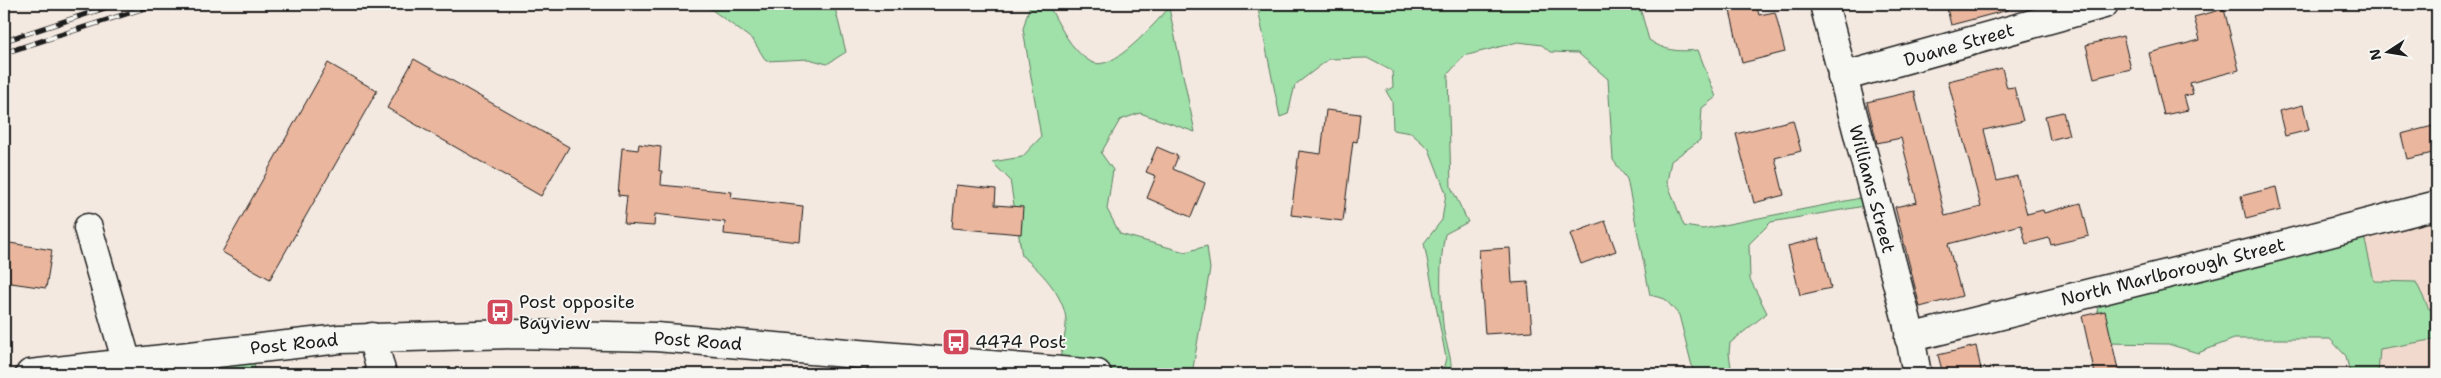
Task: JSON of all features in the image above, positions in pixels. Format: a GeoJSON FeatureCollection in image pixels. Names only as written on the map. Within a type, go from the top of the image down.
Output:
{"type":"FeatureCollection","features":[{"type":"Feature","properties":{"kind":"street","name":"Williams Street"},"geometry":{"type":"LineString","coordinates":[[1824,4],[1907,321],[1918,374]]}},
{"type":"Feature","properties":{"kind":"street","name":"Duane Street"},"geometry":{"type":"LineString","coordinates":[[1842,77],[2104,4]]}},
{"type":"Feature","properties":{"kind":"street","name":"North Marlborough Street"},"geometry":{"type":"LineString","coordinates":[[1909,338],[2437,205]]}},
{"type":"Feature","properties":{"kind":"street"},"geometry":{"type":"LineString","coordinates":[[88,228],[127,363]]}},
{"type":"Feature","properties":{"kind":"street","name":"Post Road"},"geometry":{"type":"LineString","coordinates":[[30,374],[372,337],[512,334],[656,337],[1091,374]]}},
{"type":"Feature","properties":{"kind":"street"},"geometry":{"type":"LineString","coordinates":[[372,337],[382,374]]}},
{"type":"Feature","properties":{"kind":"shaded area"},"geometry":{"type":"Polygon","coordinates":[[[2437,207],[2437,308],[2429,309],[2416,282],[2374,281],[2362,227],[2437,207]]]}},
{"type":"Feature","properties":{"kind":"shaded area"},"geometry":{"type":"Polygon","coordinates":[[[2437,339],[2437,374],[2378,374],[2380,349],[2437,339]]]}},
{"type":"Feature","properties":{"kind":"green space"},"geometry":{"type":"Polygon","coordinates":[[[704,4],[834,4],[846,52],[827,64],[809,59],[766,61],[753,40],[704,4]]]}},
{"type":"Feature","properties":{"kind":"green space"},"geometry":{"type":"Polygon","coordinates":[[[1030,4],[1048,4],[1077,51],[1091,62],[1100,64],[1122,54],[1169,8],[1195,132],[1140,113],[1120,120],[1101,153],[1113,170],[1107,209],[1120,234],[1185,252],[1207,246],[1210,269],[1192,374],[1078,374],[1058,369],[1065,330],[1066,319],[1064,310],[1050,283],[1022,256],[1010,180],[992,162],[1022,157],[1041,137],[1023,29],[1030,4]]]}},
{"type":"Feature","properties":{"kind":"green space"},"geometry":{"type":"Polygon","coordinates":[[[1257,4],[1639,4],[1649,40],[1672,50],[1698,50],[1716,97],[1702,108],[1700,140],[1671,161],[1667,182],[1684,226],[1703,229],[1871,196],[1871,205],[1771,222],[1749,244],[1750,279],[1767,313],[1730,343],[1729,353],[1732,374],[1694,374],[1679,315],[1665,299],[1650,295],[1627,179],[1613,160],[1608,79],[1578,53],[1550,52],[1542,45],[1518,42],[1464,56],[1448,74],[1451,187],[1468,222],[1445,234],[1443,245],[1441,302],[1444,330],[1450,355],[1451,374],[1442,374],[1446,358],[1424,243],[1442,220],[1446,193],[1429,149],[1411,133],[1393,130],[1392,101],[1386,91],[1393,87],[1392,71],[1367,58],[1329,59],[1295,85],[1288,114],[1280,117],[1257,4]]]}},
{"type":"Feature","properties":{"kind":"green space"},"geometry":{"type":"Polygon","coordinates":[[[2362,227],[2374,281],[2416,282],[2429,309],[2437,308],[2437,339],[2380,349],[2378,374],[2350,374],[2346,356],[2330,339],[2234,339],[2198,353],[2168,344],[2103,343],[2095,294],[2362,227]]]}},
{"type":"Feature","properties":{"kind":"green space"},"geometry":{"type":"Polygon","coordinates":[[[252,353],[256,374],[38,374],[252,353]]]}},
{"type":"Feature","properties":{"kind":"building"},"geometry":{"type":"Polygon","coordinates":[[[1756,4],[1759,15],[1775,12],[1785,52],[1742,63],[1729,6],[1756,4]]]}},
{"type":"Feature","properties":{"kind":"building"},"geometry":{"type":"Polygon","coordinates":[[[1946,4],[2007,4],[2008,10],[1951,25],[1946,4]]]}},
{"type":"Feature","properties":{"kind":"building"},"geometry":{"type":"Polygon","coordinates":[[[2224,9],[2239,70],[2190,83],[2193,94],[2184,96],[2188,110],[2164,115],[2149,53],[2200,40],[2194,17],[2224,9]]]}},
{"type":"Feature","properties":{"kind":"building"},"geometry":{"type":"Polygon","coordinates":[[[2123,36],[2131,69],[2094,78],[2086,45],[2123,36]]]}},
{"type":"Feature","properties":{"kind":"building"},"geometry":{"type":"Polygon","coordinates":[[[414,59],[569,147],[541,196],[387,108],[414,59]]]}},
{"type":"Feature","properties":{"kind":"building"},"geometry":{"type":"Polygon","coordinates":[[[328,63],[377,91],[270,279],[222,252],[328,63]]]}},
{"type":"Feature","properties":{"kind":"building"},"geometry":{"type":"Polygon","coordinates":[[[2002,68],[2007,88],[2014,87],[2023,121],[1984,130],[1997,181],[2017,176],[2027,214],[2043,210],[2044,213],[2081,203],[2089,236],[2051,245],[2049,238],[2026,244],[2021,225],[1948,244],[1962,296],[1920,307],[1895,207],[1917,202],[1901,138],[1877,143],[1867,102],[1914,91],[1945,216],[1981,207],[1948,81],[2002,68]]]}},
{"type":"Feature","properties":{"kind":"building"},"geometry":{"type":"Polygon","coordinates":[[[2303,105],[2309,130],[2285,136],[2279,111],[2303,105]]]}},
{"type":"Feature","properties":{"kind":"building"},"geometry":{"type":"Polygon","coordinates":[[[1326,110],[1360,114],[1357,142],[1353,141],[1343,221],[1291,215],[1299,151],[1321,154],[1326,110]]]}},
{"type":"Feature","properties":{"kind":"building"},"geometry":{"type":"Polygon","coordinates":[[[2063,112],[2069,135],[2050,140],[2045,116],[2063,112]]]}},
{"type":"Feature","properties":{"kind":"building"},"geometry":{"type":"Polygon","coordinates":[[[1793,120],[1801,151],[1775,158],[1784,195],[1754,203],[1736,134],[1793,120]]]}},
{"type":"Feature","properties":{"kind":"building"},"geometry":{"type":"Polygon","coordinates":[[[2437,125],[2437,152],[2407,159],[2401,134],[2437,125]]]}},
{"type":"Feature","properties":{"kind":"building"},"geometry":{"type":"Polygon","coordinates":[[[639,144],[661,147],[659,171],[662,171],[661,185],[732,192],[731,198],[803,206],[800,242],[724,234],[725,222],[655,214],[654,226],[624,224],[627,196],[618,195],[622,148],[638,150],[639,144]]]}},
{"type":"Feature","properties":{"kind":"building"},"geometry":{"type":"Polygon","coordinates":[[[1157,147],[1178,156],[1173,169],[1205,183],[1191,217],[1147,198],[1156,176],[1146,172],[1157,147]]]}},
{"type":"Feature","properties":{"kind":"building"},"geometry":{"type":"Polygon","coordinates":[[[956,185],[996,189],[995,205],[1023,207],[1021,234],[952,228],[956,185]]]}},
{"type":"Feature","properties":{"kind":"building"},"geometry":{"type":"Polygon","coordinates":[[[2276,187],[2281,210],[2246,219],[2241,196],[2276,187]]]}},
{"type":"Feature","properties":{"kind":"building"},"geometry":{"type":"Polygon","coordinates":[[[1605,221],[1616,251],[1581,264],[1570,234],[1605,221]]]}},
{"type":"Feature","properties":{"kind":"building"},"geometry":{"type":"Polygon","coordinates":[[[1819,238],[1831,288],[1800,295],[1788,246],[1819,238]]]}},
{"type":"Feature","properties":{"kind":"building"},"geometry":{"type":"Polygon","coordinates":[[[4,242],[52,250],[46,288],[4,282],[4,242]]]}},
{"type":"Feature","properties":{"kind":"building"},"geometry":{"type":"Polygon","coordinates":[[[1510,248],[1512,283],[1528,282],[1532,331],[1485,334],[1479,250],[1510,248]]]}},
{"type":"Feature","properties":{"kind":"building"},"geometry":{"type":"Polygon","coordinates":[[[2105,311],[2119,374],[2095,374],[2082,316],[2105,311]]]}},
{"type":"Feature","properties":{"kind":"building"},"geometry":{"type":"Polygon","coordinates":[[[1976,346],[1982,374],[1943,374],[1938,355],[1976,346]]]}},
{"type":"Feature","properties":{"kind":"railway"},"geometry":{"type":"LineString","coordinates":[[4,41],[117,4]]}},
{"type":"Feature","properties":{"kind":"railway"},"geometry":{"type":"LineString","coordinates":[[4,53],[157,4]]}},
{"type":"Feature","properties":{"kind":"place","name":"Post opposite Bayview"},"geometry":{"type":"Point","coordinates":[500,312]}},
{"type":"Feature","properties":{"kind":"place","name":"4474 Post"},"geometry":{"type":"Point","coordinates":[956,342]}}]}
